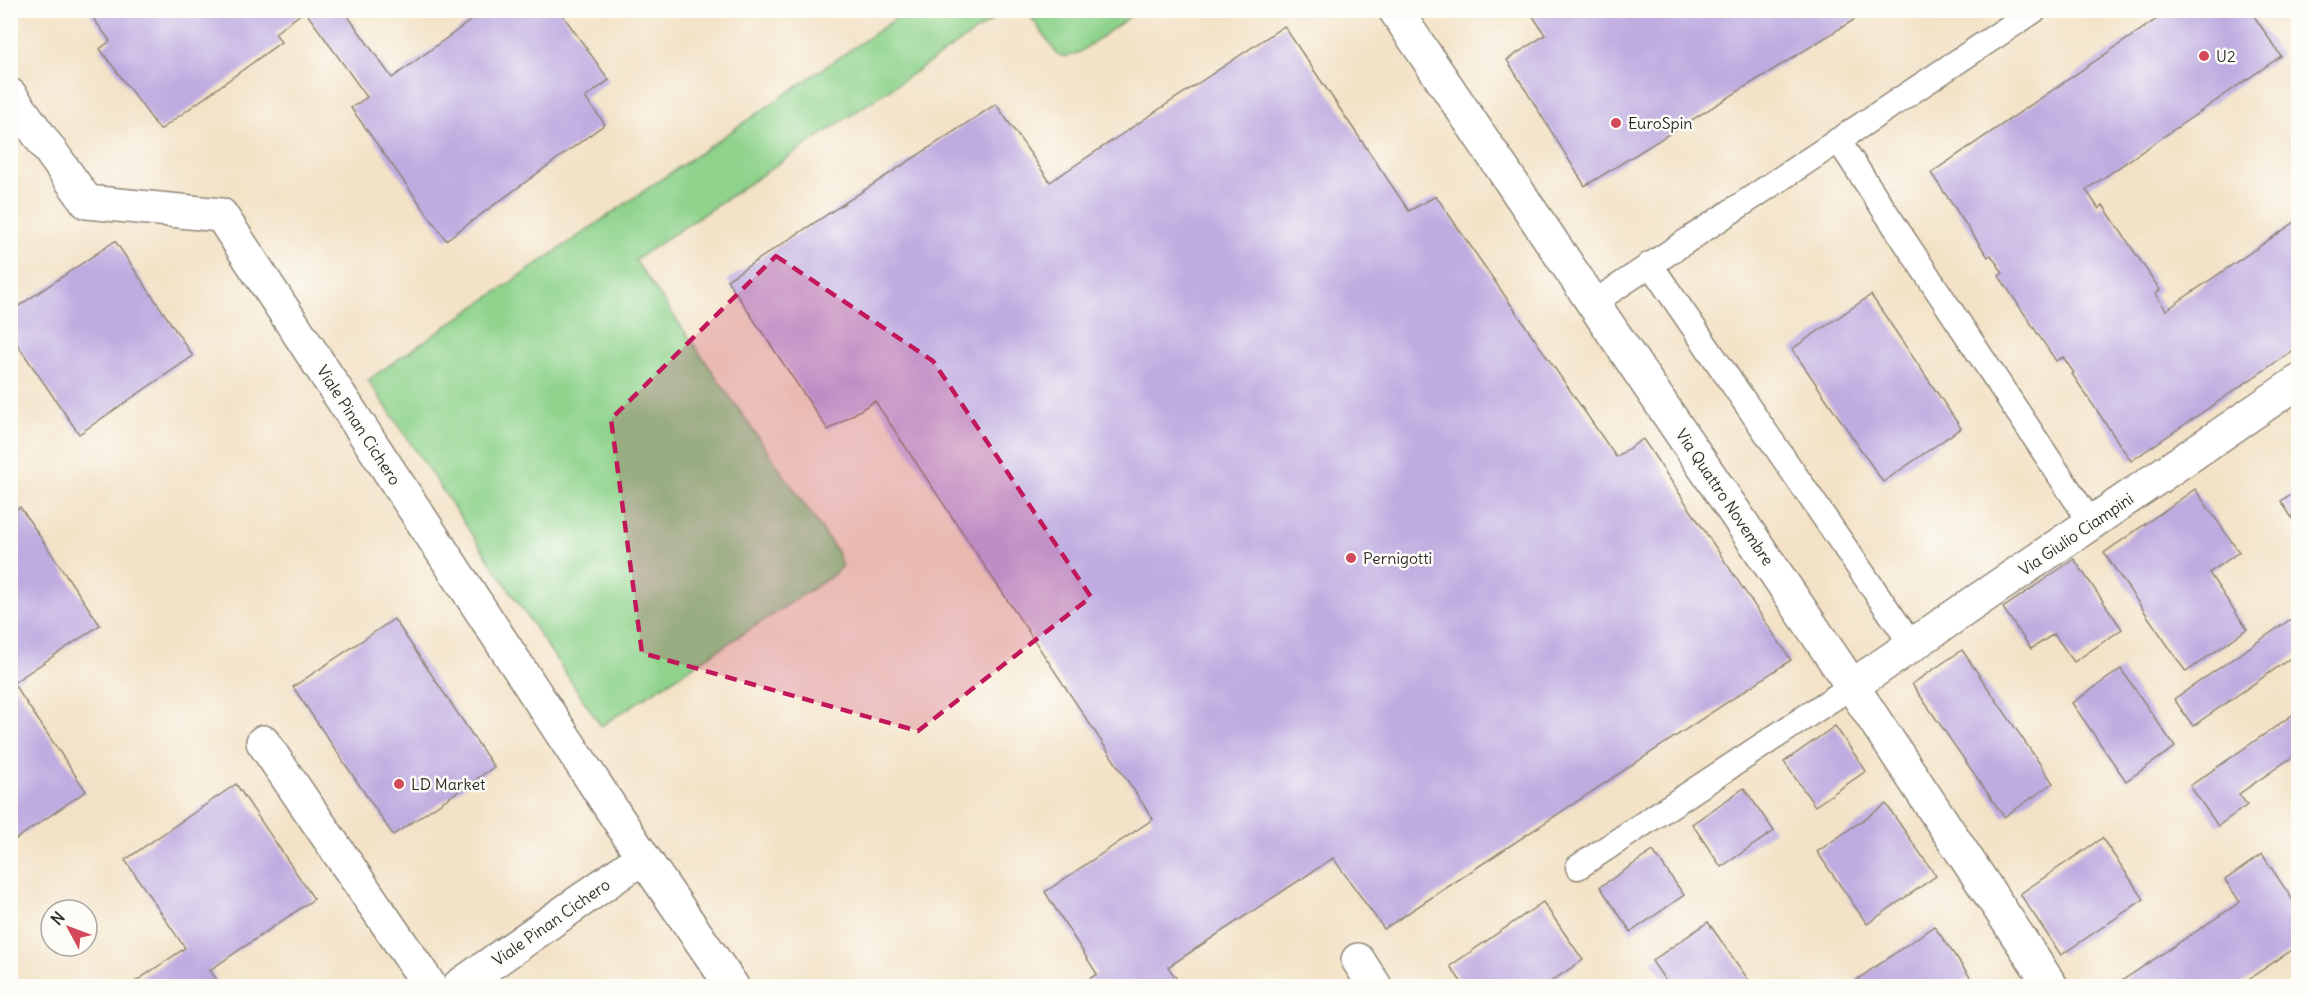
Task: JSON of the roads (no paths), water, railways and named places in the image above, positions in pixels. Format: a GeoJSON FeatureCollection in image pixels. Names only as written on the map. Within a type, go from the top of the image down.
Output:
{"type":"FeatureCollection","features":[{"type":"Feature","properties":{"kind":"street","name":"Via Quattro Novembre"},"geometry":{"type":"LineString","coordinates":[[1395,10],[1852,686],[2051,987]]}},
{"type":"Feature","properties":{"kind":"street","name":"Viale Pinan Cichero"},"geometry":{"type":"LineString","coordinates":[[10,95],[87,201],[221,215],[643,857],[732,987]]}},
{"type":"Feature","properties":{"kind":"street","name":"Via Giulio Ciampini"},"geometry":{"type":"LineString","coordinates":[[1852,686],[2298,382]]}},
{"type":"Feature","properties":{"kind":"street"},"geometry":{"type":"LineString","coordinates":[[263,742],[430,987]]}},
{"type":"Feature","properties":{"kind":"street","name":"Viale Pinan Cichero"},"geometry":{"type":"LineString","coordinates":[[459,987],[643,857]]}},
{"type":"Feature","properties":{"kind":"lane"},"geometry":{"type":"LineString","coordinates":[[1593,303],[2035,10]]}},
{"type":"Feature","properties":{"kind":"lane"},"geometry":{"type":"LineString","coordinates":[[1838,140],[2091,524]]}},
{"type":"Feature","properties":{"kind":"lane"},"geometry":{"type":"LineString","coordinates":[[1650,264],[1912,645]]}},
{"type":"Feature","properties":{"kind":"lane"},"geometry":{"type":"LineString","coordinates":[[1578,867],[1852,686]]}},
{"type":"Feature","properties":{"kind":"place","name":"U2"},"geometry":{"type":"Point","coordinates":[2204,56]}},
{"type":"Feature","properties":{"kind":"place","name":"EuroSpin"},"geometry":{"type":"Point","coordinates":[1616,123]}},
{"type":"Feature","properties":{"kind":"place","name":"Pernigotti"},"geometry":{"type":"Point","coordinates":[1351,558]}},
{"type":"Feature","properties":{"kind":"place","name":"LD Market"},"geometry":{"type":"Point","coordinates":[399,784]}}]}
